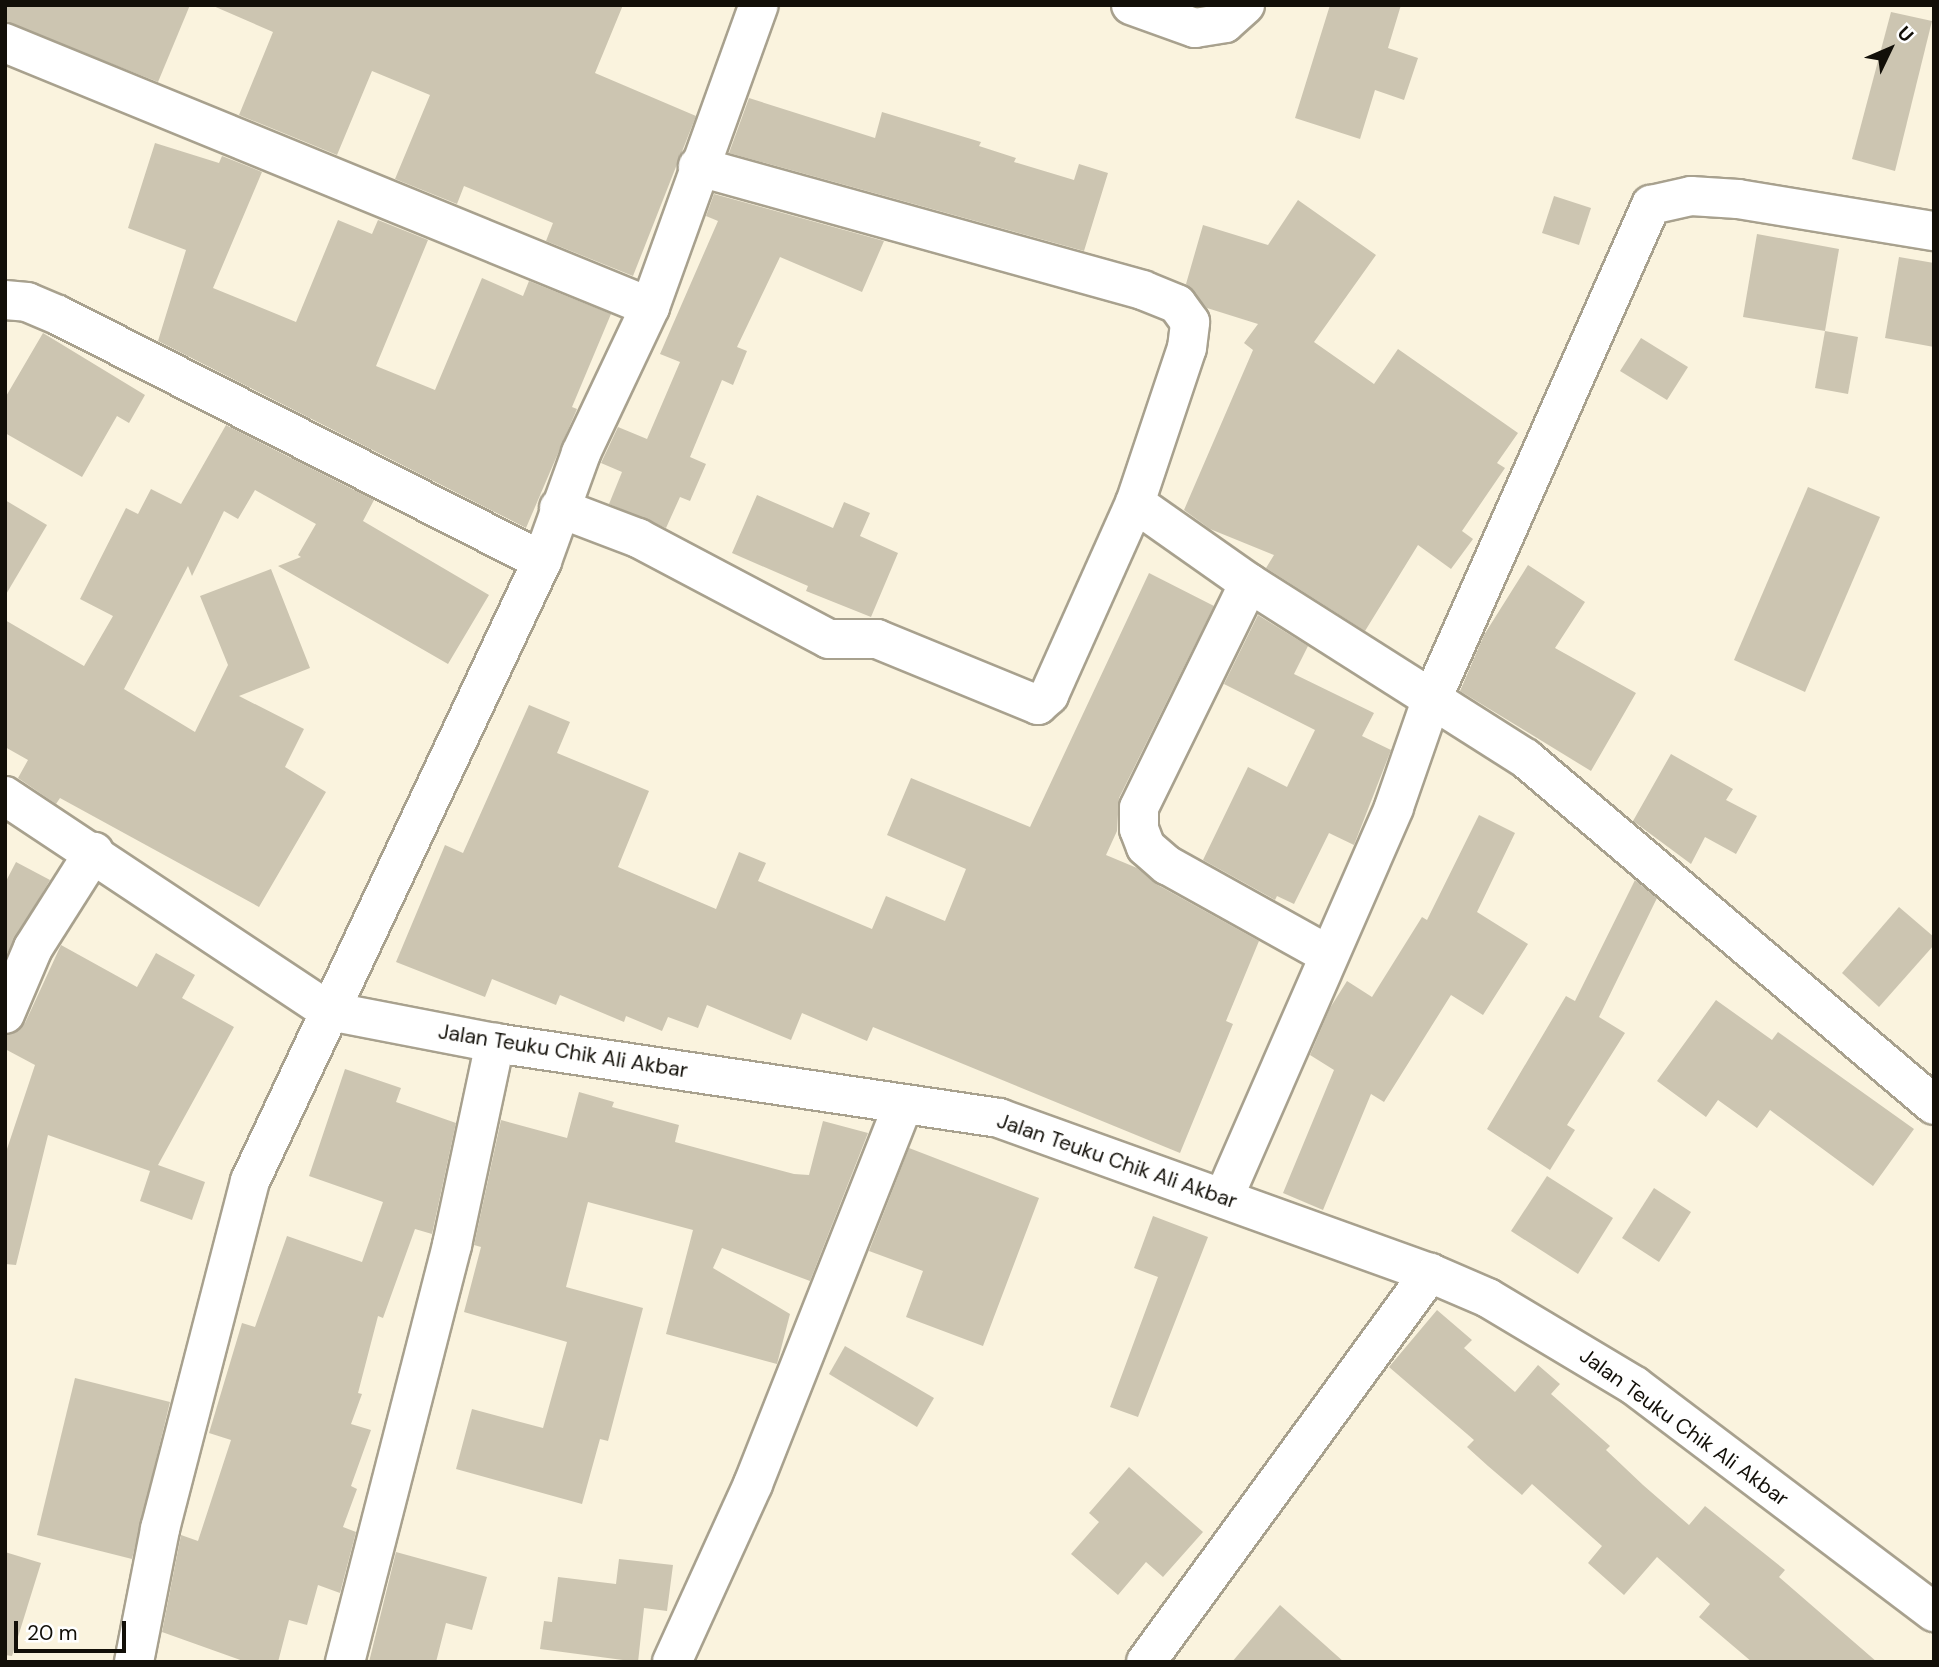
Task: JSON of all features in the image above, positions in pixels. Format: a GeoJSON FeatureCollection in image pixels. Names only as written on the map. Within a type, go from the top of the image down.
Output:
{"type":"FeatureCollection","features":[{"type":"Feature","properties":{"kind":"street"},"geometry":{"type":"LineString","coordinates":[[134,1662],[160,1529],[250,1181],[542,561],[559,508],[650,307],[698,167],[760,5]]}},
{"type":"Feature","properties":{"kind":"street"},"geometry":{"type":"LineString","coordinates":[[1131,5],[1195,28],[1225,23],[1245,5]]}},
{"type":"Feature","properties":{"kind":"street"},"geometry":{"type":"LineString","coordinates":[[5,43],[650,307]]}},
{"type":"Feature","properties":{"kind":"street"},"geometry":{"type":"LineString","coordinates":[[559,508],[638,538],[829,639],[877,639],[1038,705],[1049,695],[1135,502],[1187,348],[1190,322],[1177,304],[1143,290],[698,167]]}},
{"type":"Feature","properties":{"kind":"street"},"geometry":{"type":"LineString","coordinates":[[1224,1197],[1327,954],[1394,807],[1431,701],[1651,205],[1691,196],[1738,199],[1934,231]]}},
{"type":"Feature","properties":{"kind":"street"},"geometry":{"type":"LineString","coordinates":[[5,300],[27,302],[58,315],[542,561]]}},
{"type":"Feature","properties":{"kind":"street"},"geometry":{"type":"LineString","coordinates":[[1135,502],[1249,583],[1536,767],[1934,1105]]}},
{"type":"Feature","properties":{"kind":"street"},"geometry":{"type":"LineString","coordinates":[[1249,583],[1139,808],[1139,829],[1146,848],[1167,865],[1327,954]]}},
{"type":"Feature","properties":{"kind":"street","name":"Jalan Teuku Chik Ali Akbar"},"geometry":{"type":"LineString","coordinates":[[5,796],[94,852],[329,1011],[495,1043],[902,1107],[999,1118],[1430,1273],[1488,1298],[1635,1386],[1934,1612]]}},
{"type":"Feature","properties":{"kind":"street"},"geometry":{"type":"LineString","coordinates":[[5,1014],[33,948],[94,852]]}},
{"type":"Feature","properties":{"kind":"street"},"geometry":{"type":"LineString","coordinates":[[345,1662],[452,1245],[495,1043]]}},
{"type":"Feature","properties":{"kind":"street"},"geometry":{"type":"LineString","coordinates":[[672,1662],[753,1484],[902,1107]]}},
{"type":"Feature","properties":{"kind":"street"},"geometry":{"type":"LineString","coordinates":[[1146,1662],[1430,1273]]}},
{"type":"Feature","properties":{"kind":"building"},"geometry":{"type":"Polygon","coordinates":[[[5,5],[190,5],[158,82],[5,22],[5,5]]]}},
{"type":"Feature","properties":{"kind":"building"},"geometry":{"type":"Polygon","coordinates":[[[211,5],[623,5],[595,73],[696,116],[633,276],[546,241],[553,223],[464,186],[457,204],[395,179],[430,95],[372,71],[337,155],[239,115],[273,32],[211,5]]]}},
{"type":"Feature","properties":{"kind":"building"},"geometry":{"type":"Polygon","coordinates":[[[1330,5],[1401,5],[1388,48],[1418,58],[1404,100],[1375,90],[1360,139],[1295,118],[1330,5]]]}},
{"type":"Feature","properties":{"kind":"building"},"geometry":{"type":"Polygon","coordinates":[[[1891,12],[1932,21],[1895,171],[1852,159],[1891,12]]]}},
{"type":"Feature","properties":{"kind":"building"},"geometry":{"type":"Polygon","coordinates":[[[749,98],[875,138],[882,112],[981,142],[979,146],[1016,158],[1014,162],[1074,180],[1079,164],[1108,173],[1084,251],[729,153],[749,98]]]}},
{"type":"Feature","properties":{"kind":"building"},"geometry":{"type":"Polygon","coordinates":[[[155,143],[219,163],[222,156],[262,172],[213,288],[296,322],[338,220],[372,234],[378,220],[428,240],[376,366],[435,390],[482,278],[523,296],[529,281],[611,314],[572,407],[577,409],[526,528],[158,341],[186,250],[128,228],[155,143]]]}},
{"type":"Feature","properties":{"kind":"building"},"geometry":{"type":"Polygon","coordinates":[[[714,194],[884,241],[862,292],[780,257],[737,347],[747,351],[733,385],[722,380],[690,457],[706,464],[690,501],[680,497],[666,528],[609,504],[622,472],[601,463],[618,427],[647,439],[680,362],[660,354],[718,221],[706,216],[714,194]]]}},
{"type":"Feature","properties":{"kind":"building"},"geometry":{"type":"Polygon","coordinates":[[[1554,196],[1591,208],[1579,245],[1542,233],[1554,196]]]}},
{"type":"Feature","properties":{"kind":"building"},"geometry":{"type":"Polygon","coordinates":[[[1298,200],[1376,255],[1314,342],[1374,384],[1398,349],[1518,433],[1497,463],[1505,468],[1462,531],[1473,539],[1451,569],[1418,545],[1365,631],[1266,568],[1274,555],[1210,529],[1184,510],[1253,350],[1244,343],[1258,324],[1207,308],[1186,284],[1203,225],[1268,245],[1298,200]]]}},
{"type":"Feature","properties":{"kind":"building"},"geometry":{"type":"Polygon","coordinates":[[[1757,234],[1839,249],[1825,331],[1743,317],[1757,234]]]}},
{"type":"Feature","properties":{"kind":"building"},"geometry":{"type":"Polygon","coordinates":[[[1899,257],[1934,263],[1934,347],[1885,338],[1899,257]]]}},
{"type":"Feature","properties":{"kind":"building"},"geometry":{"type":"Polygon","coordinates":[[[1825,331],[1858,337],[1848,394],[1815,388],[1825,331]]]}},
{"type":"Feature","properties":{"kind":"building"},"geometry":{"type":"Polygon","coordinates":[[[43,333],[145,395],[129,423],[117,416],[82,477],[5,433],[5,398],[43,333]]]}},
{"type":"Feature","properties":{"kind":"building"},"geometry":{"type":"Polygon","coordinates":[[[1641,338],[1688,367],[1667,400],[1620,371],[1641,338]]]}},
{"type":"Feature","properties":{"kind":"building"},"geometry":{"type":"Polygon","coordinates":[[[226,425],[374,500],[363,521],[489,595],[448,664],[278,566],[301,557],[298,555],[316,524],[255,490],[238,519],[224,511],[192,576],[188,566],[124,689],[195,732],[228,665],[200,596],[271,569],[310,668],[239,696],[304,729],[285,767],[326,792],[259,907],[60,798],[56,804],[18,778],[28,760],[5,747],[5,620],[84,666],[113,616],[80,599],[126,508],[138,514],[151,489],[181,504],[226,425]]]}},
{"type":"Feature","properties":{"kind":"building"},"geometry":{"type":"Polygon","coordinates":[[[1808,487],[1880,517],[1805,692],[1734,660],[1808,487]]]}},
{"type":"Feature","properties":{"kind":"building"},"geometry":{"type":"Polygon","coordinates":[[[757,495],[833,528],[844,502],[870,513],[860,536],[898,553],[871,617],[806,591],[808,586],[732,553],[757,495]]]}},
{"type":"Feature","properties":{"kind":"building"},"geometry":{"type":"Polygon","coordinates":[[[5,500],[47,525],[5,596],[5,500]]]}},
{"type":"Feature","properties":{"kind":"building"},"geometry":{"type":"Polygon","coordinates":[[[1528,565],[1585,602],[1555,648],[1636,693],[1591,771],[1460,691],[1484,635],[1528,565]]]}},
{"type":"Feature","properties":{"kind":"building"},"geometry":{"type":"Polygon","coordinates":[[[1149,573],[1214,606],[1119,798],[1117,831],[1106,855],[1137,868],[1156,884],[1259,941],[1226,1021],[1233,1024],[1180,1153],[873,1027],[867,1041],[802,1013],[791,1040],[707,1005],[698,1028],[668,1017],[662,1031],[626,1016],[624,1022],[560,995],[556,1005],[492,979],[485,997],[396,962],[445,845],[463,853],[529,705],[570,722],[557,753],[649,791],[618,867],[716,909],[739,852],[766,863],[758,881],[872,929],[886,896],[945,921],[966,869],[887,835],[911,778],[1030,827],[1149,573]]]}},
{"type":"Feature","properties":{"kind":"building"},"geometry":{"type":"Polygon","coordinates":[[[1258,615],[1308,646],[1294,674],[1374,713],[1362,736],[1391,750],[1354,845],[1329,833],[1294,904],[1277,896],[1275,900],[1203,860],[1248,767],[1287,787],[1315,730],[1224,684],[1258,615]]]}},
{"type":"Feature","properties":{"kind":"building"},"geometry":{"type":"Polygon","coordinates":[[[1671,754],[1733,789],[1726,800],[1757,816],[1736,854],[1705,837],[1691,864],[1633,821],[1671,754]]]}},
{"type":"Feature","properties":{"kind":"building"},"geometry":{"type":"Polygon","coordinates":[[[1479,815],[1515,833],[1477,912],[1528,944],[1483,1015],[1451,995],[1384,1102],[1371,1094],[1323,1210],[1283,1193],[1334,1070],[1310,1055],[1330,1008],[1347,981],[1372,997],[1422,917],[1427,920],[1479,815]]]}},
{"type":"Feature","properties":{"kind":"building"},"geometry":{"type":"Polygon","coordinates":[[[16,862],[50,880],[5,957],[5,883],[16,862]]]}},
{"type":"Feature","properties":{"kind":"building"},"geometry":{"type":"Polygon","coordinates":[[[1635,880],[1657,898],[1599,1017],[1625,1033],[1567,1125],[1575,1130],[1550,1170],[1487,1129],[1566,996],[1575,1001],[1635,880]]]}},
{"type":"Feature","properties":{"kind":"building"},"geometry":{"type":"Polygon","coordinates":[[[1899,907],[1934,937],[1934,945],[1879,1007],[1842,973],[1899,907]]]}},
{"type":"Feature","properties":{"kind":"building"},"geometry":{"type":"Polygon","coordinates":[[[61,945],[137,987],[156,953],[195,975],[182,998],[234,1027],[158,1165],[205,1182],[192,1220],[140,1201],[150,1171],[48,1135],[16,1265],[5,1264],[5,1155],[35,1065],[5,1049],[5,1035],[25,1023],[61,945]]]}},
{"type":"Feature","properties":{"kind":"building"},"geometry":{"type":"Polygon","coordinates":[[[1716,1000],[1772,1040],[1778,1032],[1914,1129],[1873,1186],[1770,1110],[1757,1128],[1718,1100],[1706,1117],[1657,1081],[1716,1000]]]}},
{"type":"Feature","properties":{"kind":"building"},"geometry":{"type":"Polygon","coordinates":[[[345,1069],[401,1088],[396,1102],[456,1123],[432,1234],[415,1229],[383,1318],[378,1316],[358,1393],[362,1394],[351,1424],[371,1430],[351,1486],[357,1489],[343,1527],[356,1532],[340,1593],[318,1585],[307,1625],[289,1620],[278,1662],[246,1662],[162,1632],[181,1535],[198,1541],[231,1440],[209,1433],[242,1323],[255,1327],[287,1236],[362,1262],[383,1202],[309,1176],[345,1069]]]}},
{"type":"Feature","properties":{"kind":"building"},"geometry":{"type":"Polygon","coordinates":[[[579,1092],[614,1102],[612,1107],[679,1125],[675,1142],[794,1174],[809,1175],[823,1121],[868,1133],[810,1281],[722,1248],[713,1268],[790,1314],[777,1364],[666,1334],[693,1230],[588,1202],[566,1287],[643,1308],[608,1441],[600,1439],[582,1504],[456,1469],[472,1409],[543,1428],[567,1342],[464,1312],[481,1247],[474,1245],[501,1120],[567,1138],[579,1092]]]}},
{"type":"Feature","properties":{"kind":"building"},"geometry":{"type":"Polygon","coordinates":[[[909,1148],[1039,1198],[983,1346],[906,1317],[923,1271],[869,1251],[909,1148]]]}},
{"type":"Feature","properties":{"kind":"building"},"geometry":{"type":"Polygon","coordinates":[[[1547,1176],[1613,1218],[1578,1274],[1511,1231],[1547,1176]]]}},
{"type":"Feature","properties":{"kind":"building"},"geometry":{"type":"Polygon","coordinates":[[[1654,1188],[1691,1212],[1659,1262],[1622,1238],[1654,1188]]]}},
{"type":"Feature","properties":{"kind":"building"},"geometry":{"type":"Polygon","coordinates":[[[1153,1216],[1208,1237],[1138,1417],[1110,1407],[1158,1277],[1134,1268],[1153,1216]]]}},
{"type":"Feature","properties":{"kind":"building"},"geometry":{"type":"Polygon","coordinates":[[[1437,1310],[1472,1340],[1464,1348],[1515,1392],[1538,1365],[1560,1384],[1551,1394],[1610,1446],[1606,1450],[1643,1485],[1689,1525],[1705,1506],[1785,1570],[1779,1577],[1877,1662],[1752,1662],[1699,1617],[1710,1604],[1657,1557],[1624,1595],[1588,1563],[1602,1546],[1532,1484],[1522,1495],[1467,1447],[1474,1440],[1389,1367],[1437,1310]]]}},
{"type":"Feature","properties":{"kind":"building"},"geometry":{"type":"Polygon","coordinates":[[[845,1346],[934,1398],[917,1427],[829,1374],[845,1346]]]}},
{"type":"Feature","properties":{"kind":"building"},"geometry":{"type":"Polygon","coordinates":[[[75,1378],[170,1402],[132,1559],[37,1535],[75,1378]]]}},
{"type":"Feature","properties":{"kind":"building"},"geometry":{"type":"Polygon","coordinates":[[[1129,1467],[1203,1532],[1163,1577],[1146,1562],[1118,1595],[1071,1554],[1099,1522],[1089,1513],[1129,1467]]]}},
{"type":"Feature","properties":{"kind":"building"},"geometry":{"type":"Polygon","coordinates":[[[5,1552],[41,1563],[12,1656],[5,1655],[5,1552]]]}},
{"type":"Feature","properties":{"kind":"building"},"geometry":{"type":"Polygon","coordinates":[[[396,1552],[487,1577],[472,1630],[446,1623],[436,1662],[369,1662],[396,1552]]]}},
{"type":"Feature","properties":{"kind":"building"},"geometry":{"type":"Polygon","coordinates":[[[619,1559],[673,1565],[667,1611],[644,1608],[638,1662],[540,1649],[544,1621],[552,1622],[558,1577],[616,1584],[619,1559]]]}},
{"type":"Feature","properties":{"kind":"building"},"geometry":{"type":"Polygon","coordinates":[[[1280,1605],[1344,1662],[1232,1662],[1280,1605]]]}}]}
